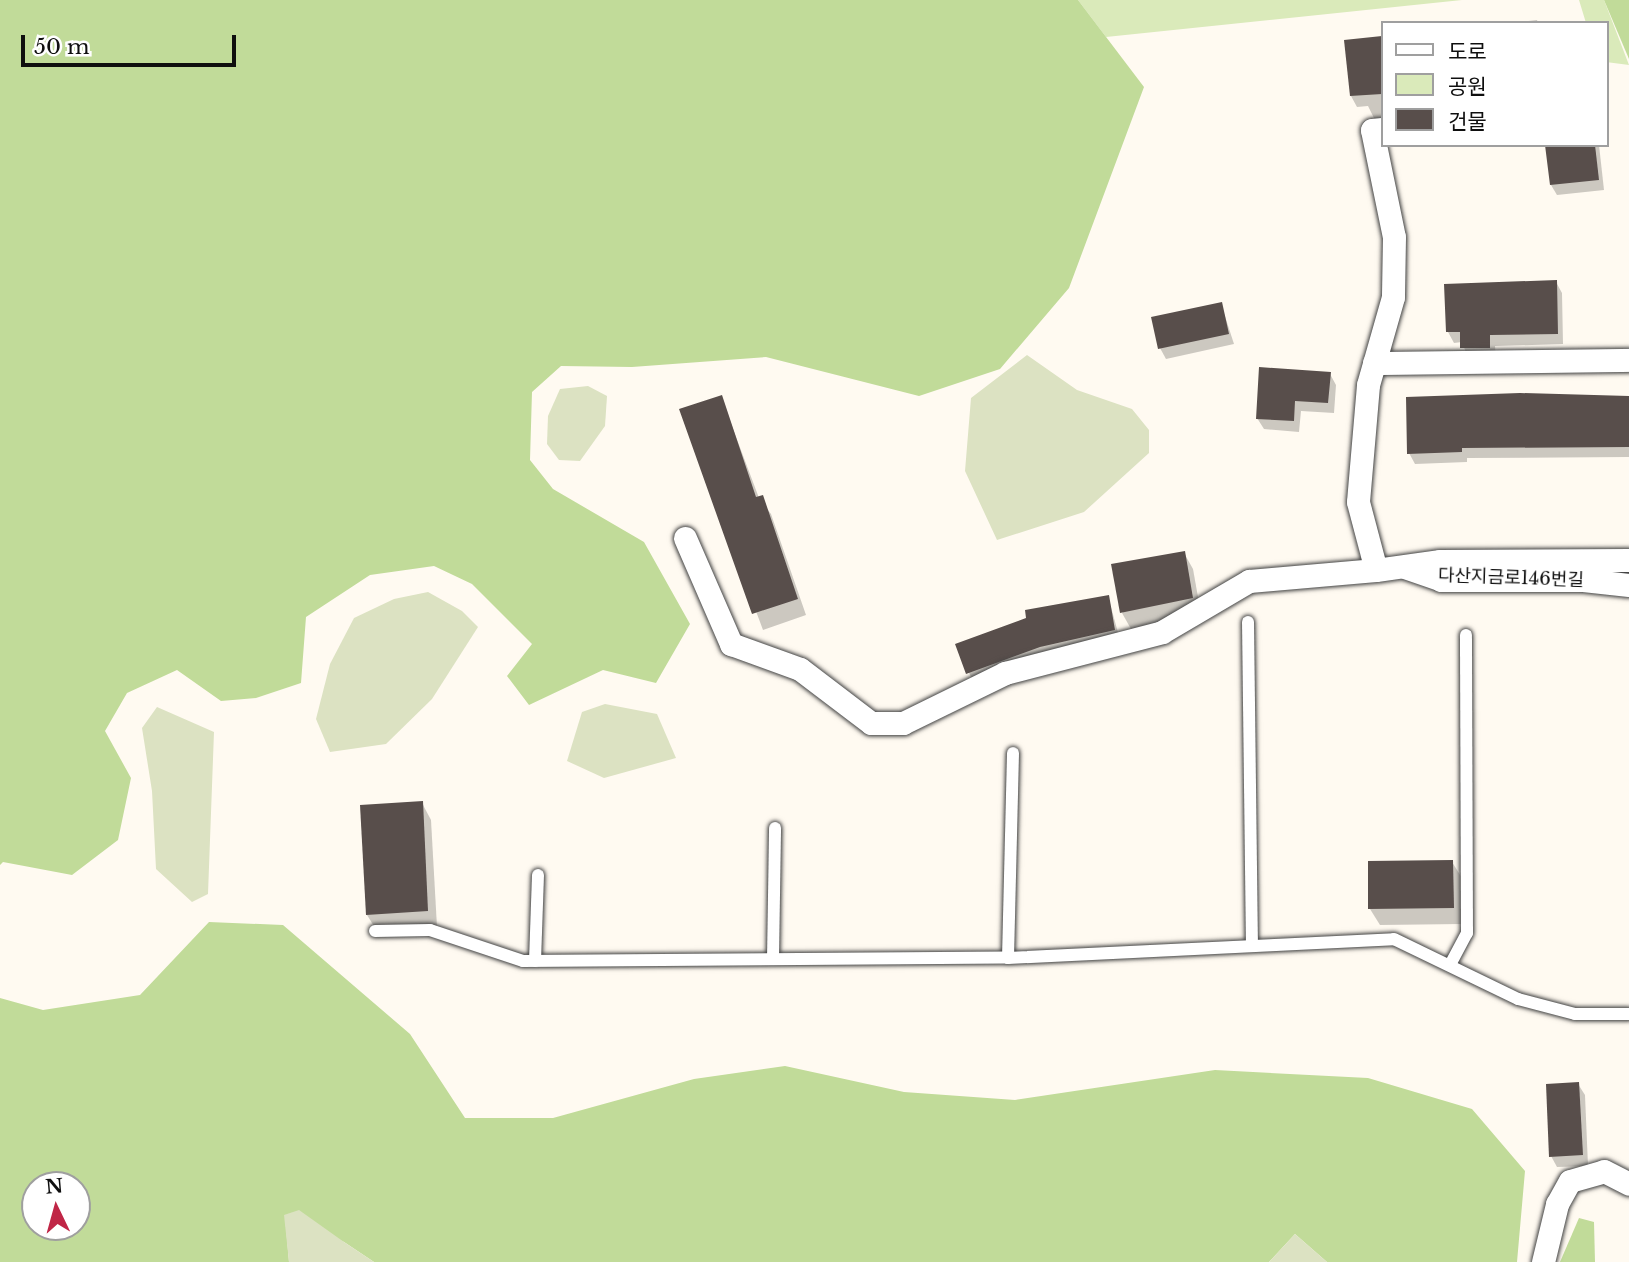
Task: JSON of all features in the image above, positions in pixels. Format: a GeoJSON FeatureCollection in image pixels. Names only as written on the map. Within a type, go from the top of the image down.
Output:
{"type":"FeatureCollection","features":[{"type":"Feature","properties":{"kind":"street"},"geometry":{"type":"LineString","coordinates":[[1376,570],[1358,502],[1368,385],[1393,297],[1394,237],[1372,130],[1380,129]]}},
{"type":"Feature","properties":{"kind":"street"},"geometry":{"type":"LineString","coordinates":[[1374,363],[1629,360]]}},
{"type":"Feature","properties":{"kind":"street"},"geometry":{"type":"LineString","coordinates":[[685,538],[730,644],[800,669],[872,723],[903,723],[1005,673],[1162,632],[1249,581],[1407,568]]}},
{"type":"Feature","properties":{"kind":"street","name":"다산지금로146번길"},"geometry":{"type":"LineString","coordinates":[[1407,568],[1440,561],[1629,560]]}},
{"type":"Feature","properties":{"kind":"street","name":"다산지금로146번길"},"geometry":{"type":"LineString","coordinates":[[1407,568],[1441,580],[1583,580],[1629,585]]}},
{"type":"Feature","properties":{"kind":"street"},"geometry":{"type":"LineString","coordinates":[[1544,1262],[1557,1204],[1570,1181],[1604,1171],[1629,1184]]}},
{"type":"Feature","properties":{"kind":"lane"},"geometry":{"type":"LineString","coordinates":[[1248,622],[1252,944]]}},
{"type":"Feature","properties":{"kind":"lane"},"geometry":{"type":"LineString","coordinates":[[1451,963],[1466,933],[1466,635]]}},
{"type":"Feature","properties":{"kind":"lane"},"geometry":{"type":"LineString","coordinates":[[1008,958],[1013,753]]}},
{"type":"Feature","properties":{"kind":"lane"},"geometry":{"type":"LineString","coordinates":[[773,959],[775,828]]}},
{"type":"Feature","properties":{"kind":"lane"},"geometry":{"type":"LineString","coordinates":[[535,961],[538,875]]}},
{"type":"Feature","properties":{"kind":"lane"},"geometry":{"type":"LineString","coordinates":[[375,931],[430,930],[535,961],[1008,958],[1394,939],[1451,963],[1518,999],[1575,1014],[1629,1014]]}},
{"type":"Feature","properties":{"kind":"green space"},"geometry":{"type":"Polygon","coordinates":[[[0,0],[1078,0],[1144,87],[1069,288],[1000,369],[919,396],[766,357],[632,367],[561,366],[532,392],[530,460],[553,489],[644,542],[690,624],[656,683],[603,670],[529,705],[507,676],[532,644],[472,584],[434,566],[370,575],[306,617],[301,683],[256,698],[221,701],[177,670],[127,693],[105,731],[131,778],[118,840],[72,875],[3,862],[0,865],[0,0]]]}},
{"type":"Feature","properties":{"kind":"green space"},"geometry":{"type":"Polygon","coordinates":[[[1078,0],[1462,0],[1106,37],[1078,0]]]}},
{"type":"Feature","properties":{"kind":"green space"},"geometry":{"type":"Polygon","coordinates":[[[1579,0],[1604,0],[1629,65],[1608,62],[1608,21],[1585,21],[1579,0]]]}},
{"type":"Feature","properties":{"kind":"green space"},"geometry":{"type":"Polygon","coordinates":[[[1604,0],[1629,0],[1629,59],[1604,0]]]}},
{"type":"Feature","properties":{"kind":"green space"},"geometry":{"type":"Polygon","coordinates":[[[1027,355],[1077,390],[1132,409],[1149,430],[1149,453],[1084,512],[997,540],[965,471],[971,398],[1027,355]]]}},
{"type":"Feature","properties":{"kind":"green space"},"geometry":{"type":"Polygon","coordinates":[[[588,386],[607,396],[605,426],[580,461],[559,460],[547,444],[548,416],[560,389],[588,386]]]}},
{"type":"Feature","properties":{"kind":"green space"},"geometry":{"type":"Polygon","coordinates":[[[428,592],[462,611],[478,627],[432,699],[386,744],[330,752],[316,719],[330,664],[354,618],[394,599],[428,592]]]}},
{"type":"Feature","properties":{"kind":"green space"},"geometry":{"type":"Polygon","coordinates":[[[605,704],[657,714],[676,758],[604,778],[567,761],[582,712],[605,704]]]}},
{"type":"Feature","properties":{"kind":"green space"},"geometry":{"type":"Polygon","coordinates":[[[157,707],[214,732],[208,894],[192,902],[156,869],[152,791],[142,728],[157,707]]]}},
{"type":"Feature","properties":{"kind":"green space"},"geometry":{"type":"Polygon","coordinates":[[[209,922],[283,925],[410,1034],[465,1118],[553,1118],[694,1079],[785,1066],[904,1092],[1015,1100],[1215,1070],[1368,1078],[1472,1109],[1525,1171],[1517,1262],[1327,1262],[1295,1234],[1269,1262],[374,1262],[344,1242],[285,1216],[289,1262],[0,1262],[0,998],[43,1010],[140,995],[209,922]]]}},
{"type":"Feature","properties":{"kind":"green space"},"geometry":{"type":"Polygon","coordinates":[[[299,1210],[374,1262],[289,1262],[284,1215],[299,1210]]]}},
{"type":"Feature","properties":{"kind":"green space"},"geometry":{"type":"Polygon","coordinates":[[[1579,1218],[1594,1222],[1595,1262],[1560,1262],[1579,1218]]]}},
{"type":"Feature","properties":{"kind":"green space"},"geometry":{"type":"Polygon","coordinates":[[[1295,1234],[1327,1262],[1269,1262],[1295,1234]]]}},
{"type":"Feature","properties":{"kind":"building"},"geometry":{"type":"Polygon","coordinates":[[[1380,36],[1380,94],[1350,96],[1344,40],[1380,36]]]}},
{"type":"Feature","properties":{"kind":"building"},"geometry":{"type":"Polygon","coordinates":[[[1545,147],[1595,147],[1599,180],[1550,185],[1545,147]]]}},
{"type":"Feature","properties":{"kind":"building"},"geometry":{"type":"Polygon","coordinates":[[[1557,280],[1558,334],[1490,335],[1490,348],[1460,348],[1460,332],[1446,332],[1444,284],[1557,280]]]}},
{"type":"Feature","properties":{"kind":"building"},"geometry":{"type":"Polygon","coordinates":[[[1222,302],[1229,334],[1158,349],[1151,317],[1222,302]]]}},
{"type":"Feature","properties":{"kind":"building"},"geometry":{"type":"Polygon","coordinates":[[[1259,367],[1331,372],[1328,403],[1295,401],[1294,421],[1256,419],[1259,367]]]}},
{"type":"Feature","properties":{"kind":"building"},"geometry":{"type":"Polygon","coordinates":[[[1520,393],[1629,396],[1629,447],[1462,448],[1462,452],[1407,454],[1406,397],[1520,393]]]}},
{"type":"Feature","properties":{"kind":"building"},"geometry":{"type":"Polygon","coordinates":[[[722,395],[756,497],[763,495],[798,599],[752,614],[679,409],[722,395]]]}},
{"type":"Feature","properties":{"kind":"building"},"geometry":{"type":"Polygon","coordinates":[[[1185,551],[1193,598],[1120,613],[1111,564],[1185,551]]]}},
{"type":"Feature","properties":{"kind":"building"},"geometry":{"type":"Polygon","coordinates":[[[1109,595],[1115,630],[1040,647],[966,674],[955,644],[1026,618],[1025,610],[1109,595]]]}},
{"type":"Feature","properties":{"kind":"building"},"geometry":{"type":"Polygon","coordinates":[[[423,801],[428,911],[366,915],[360,805],[423,801]]]}},
{"type":"Feature","properties":{"kind":"building"},"geometry":{"type":"Polygon","coordinates":[[[1453,860],[1454,908],[1368,909],[1368,861],[1453,860]]]}},
{"type":"Feature","properties":{"kind":"building"},"geometry":{"type":"Polygon","coordinates":[[[1579,1082],[1583,1155],[1549,1157],[1546,1084],[1579,1082]]]}}]}
